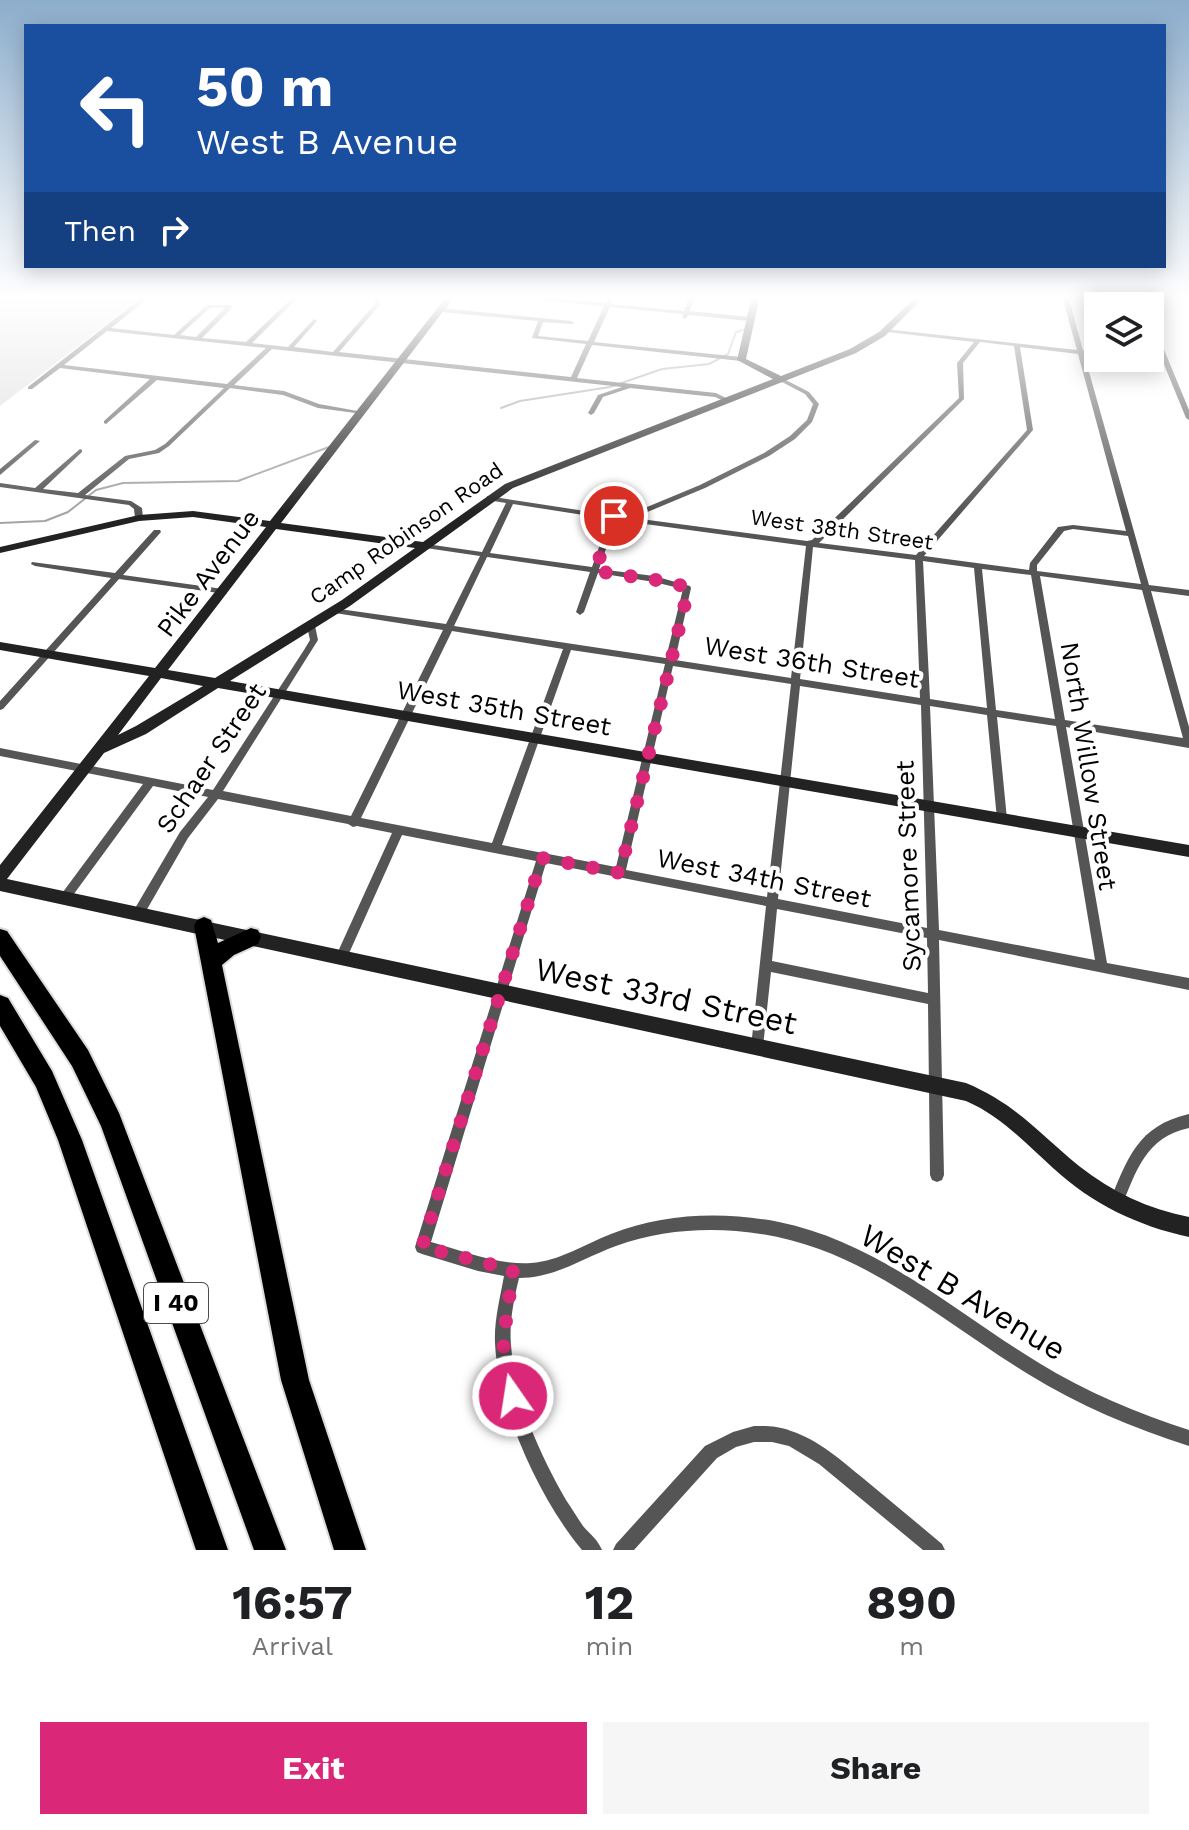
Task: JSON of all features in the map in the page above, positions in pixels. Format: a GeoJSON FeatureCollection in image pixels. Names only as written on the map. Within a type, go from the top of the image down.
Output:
{"type":"FeatureCollection","features":[{"type":"Feature","properties":{"kind":"highway"},"geometry":{"type":"LineString","coordinates":[[204,926],[295,1380],[350,1550]]}},
{"type":"Feature","properties":{"kind":"highway"},"geometry":{"type":"LineString","coordinates":[[213,960],[227,948],[251,937]]}},
{"type":"Feature","properties":{"kind":"highway","name":"I 40"},"geometry":{"type":"LineString","coordinates":[[0,938],[80,1058],[111,1121],[270,1550]]}},
{"type":"Feature","properties":{"kind":"highway","name":"I 40"},"geometry":{"type":"LineString","coordinates":[[0,1005],[44,1079],[108,1244],[212,1550]]}},
{"type":"Feature","properties":{"kind":"street"},"geometry":{"type":"LineString","coordinates":[[30,388],[56,368]]}},
{"type":"Feature","properties":{"kind":"street"},"geometry":{"type":"LineString","coordinates":[[80,368],[284,393],[318,406],[361,413]]}},
{"type":"Feature","properties":{"kind":"street"},"geometry":{"type":"LineString","coordinates":[[83,496],[127,457],[162,450],[248,368]]}},
{"type":"Feature","properties":{"kind":"street","name":"Pike Avenue"},"geometry":{"type":"LineString","coordinates":[[0,877],[397,368]]}},
{"type":"Feature","properties":{"kind":"street"},"geometry":{"type":"LineString","coordinates":[[472,368],[716,395],[728,401]]}},
{"type":"Feature","properties":{"kind":"street"},"geometry":{"type":"LineString","coordinates":[[573,379],[578,368]]}},
{"type":"Feature","properties":{"kind":"street"},"geometry":{"type":"LineString","coordinates":[[625,519],[798,437],[812,421],[816,404],[807,393],[759,368]]}},
{"type":"Feature","properties":{"kind":"street","name":"Camp Robinson Road"},"geometry":{"type":"LineString","coordinates":[[103,748],[141,730],[311,626],[394,570],[490,498],[542,470],[811,368]]}},
{"type":"Feature","properties":{"kind":"street"},"geometry":{"type":"LineString","coordinates":[[757,1047],[812,542],[962,398],[961,368]]}},
{"type":"Feature","properties":{"kind":"street"},"geometry":{"type":"LineString","coordinates":[[919,557],[1028,434],[1032,425],[1022,368]]}},
{"type":"Feature","properties":{"kind":"street"},"geometry":{"type":"LineString","coordinates":[[1084,368],[1189,744]]}},
{"type":"Feature","properties":{"kind":"street"},"geometry":{"type":"LineString","coordinates":[[1169,368],[1188,413]]}},
{"type":"Feature","properties":{"kind":"street"},"geometry":{"type":"LineString","coordinates":[[106,422],[156,377]]}},
{"type":"Feature","properties":{"kind":"street"},"geometry":{"type":"LineString","coordinates":[[591,413],[600,396],[629,385]]}},
{"type":"Feature","properties":{"kind":"street"},"geometry":{"type":"LineString","coordinates":[[0,473],[37,441]]}},
{"type":"Feature","properties":{"kind":"street"},"geometry":{"type":"LineString","coordinates":[[37,490],[80,451]]}},
{"type":"Feature","properties":{"kind":"street"},"geometry":{"type":"LineString","coordinates":[[0,485],[131,503],[138,508],[139,518]]}},
{"type":"Feature","properties":{"kind":"street","name":"West 38th Street"},"geometry":{"type":"LineString","coordinates":[[490,498],[625,519],[1189,593]]}},
{"type":"Feature","properties":{"kind":"street"},"geometry":{"type":"LineString","coordinates":[[353,823],[511,501]]}},
{"type":"Feature","properties":{"kind":"street"},"geometry":{"type":"LineString","coordinates":[[0,550],[139,518],[209,515],[685,586],[688,591],[620,873]]}},
{"type":"Feature","properties":{"kind":"street"},"geometry":{"type":"LineString","coordinates":[[580,612],[614,516]]}},
{"type":"Feature","properties":{"kind":"street"},"geometry":{"type":"LineString","coordinates":[[1034,573],[1033,565],[1061,529],[1073,527],[1130,534]]}},
{"type":"Feature","properties":{"kind":"street"},"geometry":{"type":"LineString","coordinates":[[385,540],[415,539],[446,530]]}},
{"type":"Feature","properties":{"kind":"street"},"geometry":{"type":"LineString","coordinates":[[0,707],[157,532]]}},
{"type":"Feature","properties":{"kind":"street"},"geometry":{"type":"LineString","coordinates":[[385,540],[397,551],[394,570]]}},
{"type":"Feature","properties":{"kind":"street","name":"Sycamore Street"},"geometry":{"type":"LineString","coordinates":[[919,557],[929,806],[937,1175]]}},
{"type":"Feature","properties":{"kind":"street"},"geometry":{"type":"LineString","coordinates":[[35,564],[223,592]]}},
{"type":"Feature","properties":{"kind":"street"},"geometry":{"type":"LineString","coordinates":[[978,565],[1002,819]]}},
{"type":"Feature","properties":{"kind":"street","name":"North Willow Street"},"geometry":{"type":"LineString","coordinates":[[1034,573],[1102,967]]}},
{"type":"Feature","properties":{"kind":"street","name":"West 36th Street"},"geometry":{"type":"LineString","coordinates":[[335,610],[1189,744]]}},
{"type":"Feature","properties":{"kind":"street","name":"Schaer Street"},"geometry":{"type":"LineString","coordinates":[[138,914],[184,835],[282,693],[314,640],[311,626]]}},
{"type":"Feature","properties":{"kind":"street","name":"West 35th Street"},"geometry":{"type":"LineString","coordinates":[[0,646],[1189,851]]}},
{"type":"Feature","properties":{"kind":"street"},"geometry":{"type":"LineString","coordinates":[[495,849],[568,647]]}},
{"type":"Feature","properties":{"kind":"street","name":"Camp Robinson Road"},"geometry":{"type":"LineString","coordinates":[[88,767],[137,737],[141,730]]}},
{"type":"Feature","properties":{"kind":"street","name":"West 34th Street"},"geometry":{"type":"LineString","coordinates":[[0,752],[1189,984]]}},
{"type":"Feature","properties":{"kind":"street"},"geometry":{"type":"LineString","coordinates":[[64,899],[149,783]]}},
{"type":"Feature","properties":{"kind":"street"},"geometry":{"type":"LineString","coordinates":[[342,956],[398,831]]}},
{"type":"Feature","properties":{"kind":"street"},"geometry":{"type":"LineString","coordinates":[[499,991],[542,858]]}},
{"type":"Feature","properties":{"kind":"street","name":"West 33rd Street"},"geometry":{"type":"LineString","coordinates":[[0,884],[937,1084],[1000,1107],[1082,1180],[1116,1203],[1145,1216],[1189,1227]]}},
{"type":"Feature","properties":{"kind":"street"},"geometry":{"type":"LineString","coordinates":[[768,966],[934,1000]]}},
{"type":"Feature","properties":{"kind":"street","name":"West B Avenue"},"geometry":{"type":"LineString","coordinates":[[499,991],[422,1247],[513,1270],[552,1267],[615,1239],[681,1223],[745,1224],[784,1231],[822,1242],[880,1267],[1056,1382],[1114,1411],[1189,1438]]}},
{"type":"Feature","properties":{"kind":"street"},"geometry":{"type":"LineString","coordinates":[[1116,1203],[1149,1139],[1170,1125],[1189,1121]]}},
{"type":"Feature","properties":{"kind":"street"},"geometry":{"type":"LineString","coordinates":[[513,1270],[503,1343],[513,1396],[556,1499],[593,1550]]}},
{"type":"Feature","properties":{"kind":"street"},"geometry":{"type":"LineString","coordinates":[[622,1550],[711,1452],[724,1444],[760,1433],[795,1439],[819,1453],[936,1550]]}},
{"type":"Feature","properties":{"kind":"shaded area"},"geometry":{"type":"Polygon","coordinates":[[[0,368],[49,368],[0,406],[0,368]]]}},
{"type":"Feature","properties":{"kind":"waterway"},"geometry":{"type":"LineString","coordinates":[[501,408],[520,401],[610,387],[668,368]]}},
{"type":"Feature","properties":{"kind":"waterway"},"geometry":{"type":"LineString","coordinates":[[0,523],[45,521],[68,512],[96,490],[123,483],[238,481],[329,447]]}},
{"type":"Feature","properties":{"kind":"route"},"geometry":{"type":"LineString","coordinates":[[513,1396],[503,1343],[504,1318],[513,1270],[422,1247],[542,858],[620,873],[688,591],[677,583],[595,571],[614,516]]}}]}
